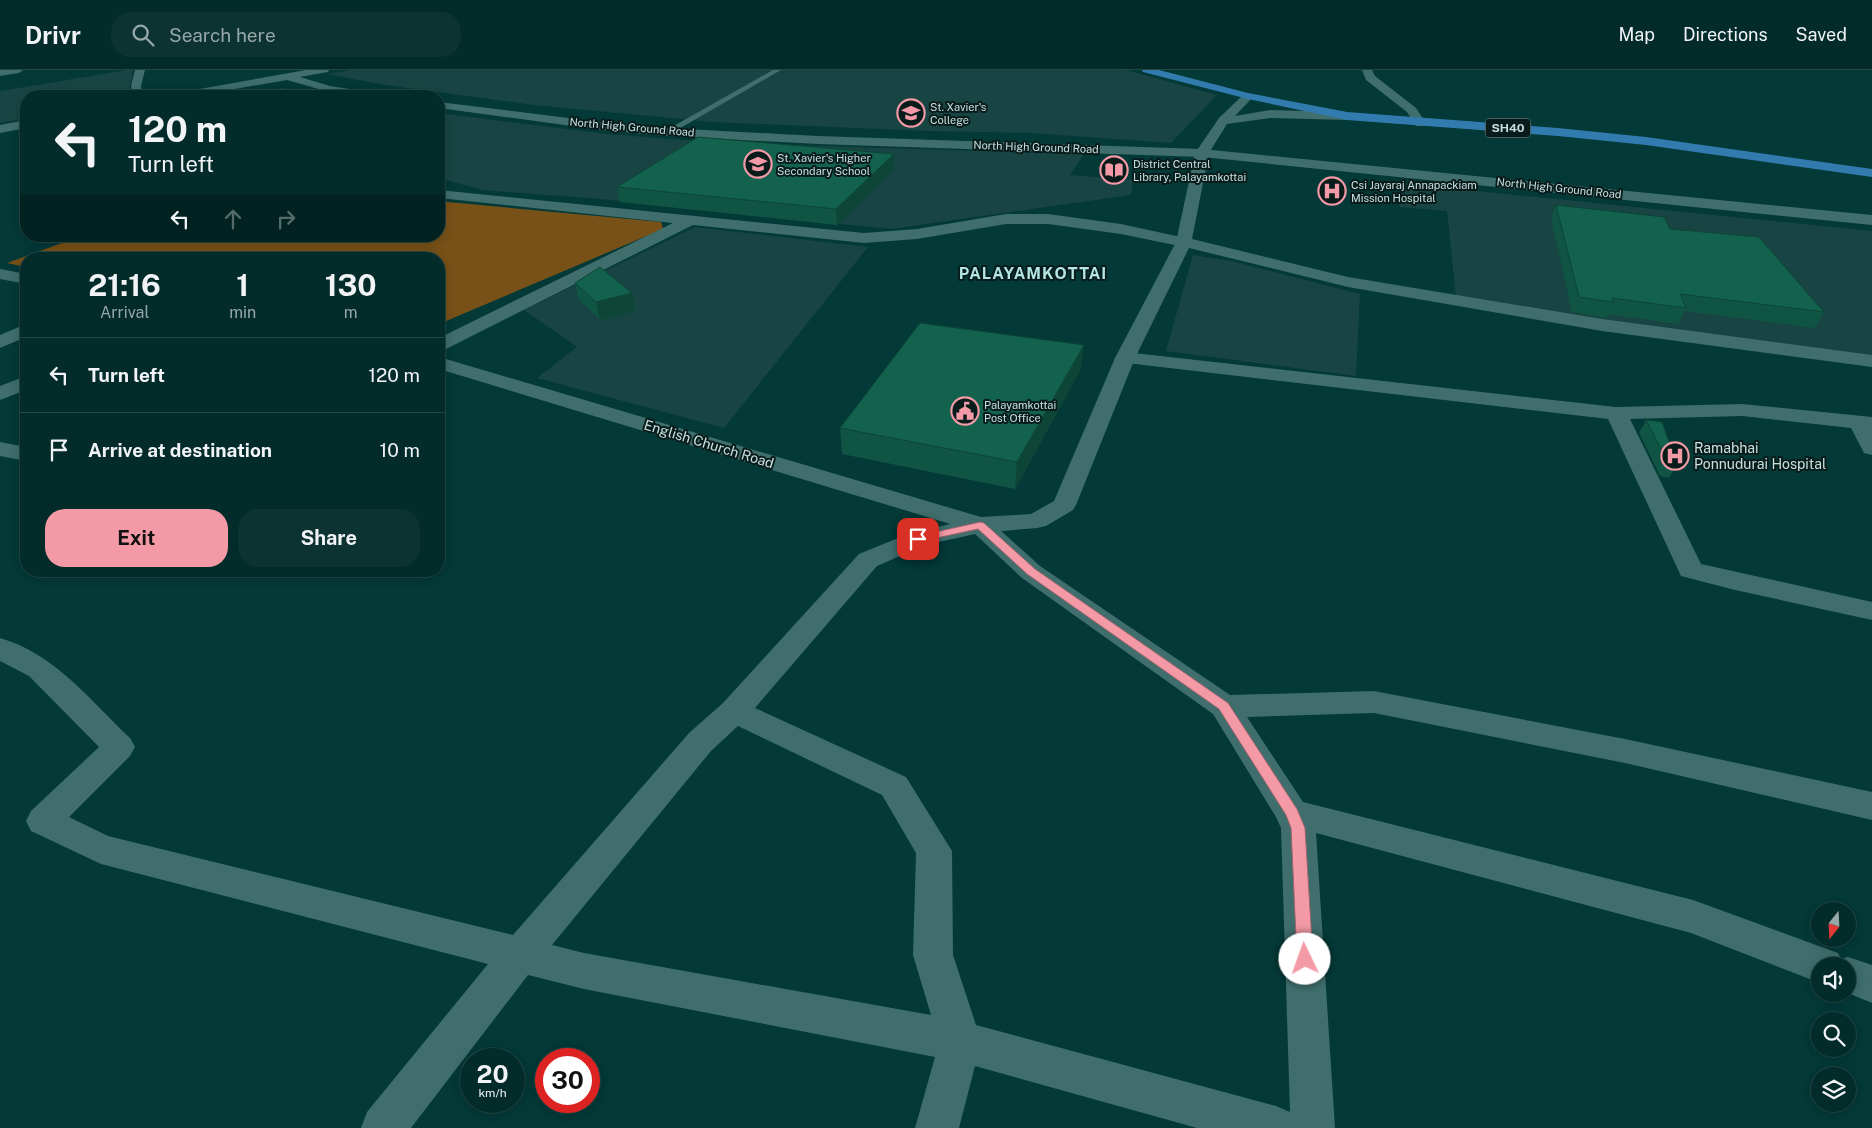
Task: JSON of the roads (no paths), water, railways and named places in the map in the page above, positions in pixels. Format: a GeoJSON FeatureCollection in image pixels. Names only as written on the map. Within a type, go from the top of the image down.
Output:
{"type":"FeatureCollection","features":[{"type":"Feature","properties":{"kind":"main road","name":"SH40"},"geometry":{"type":"LineString","coordinates":[[1148,70],[1248,96],[1347,116],[1558,132],[1636,140],[1872,173]]}},
{"type":"Feature","properties":{"kind":"street"},"geometry":{"type":"LineString","coordinates":[[0,73],[19,70]]}},
{"type":"Feature","properties":{"kind":"street"},"geometry":{"type":"LineString","coordinates":[[137,90],[140,70]]}},
{"type":"Feature","properties":{"kind":"street"},"geometry":{"type":"LineString","coordinates":[[208,90],[324,70]]}},
{"type":"Feature","properties":{"kind":"street"},"geometry":{"type":"LineString","coordinates":[[1367,70],[1370,78],[1412,110],[1420,122]]}},
{"type":"Feature","properties":{"kind":"street"},"geometry":{"type":"LineString","coordinates":[[247,71],[284,76],[336,90]]}},
{"type":"Feature","properties":{"kind":"street"},"geometry":{"type":"LineString","coordinates":[[383,1128],[521,954],[700,742],[734,711],[868,560],[918,539],[980,525],[1036,521],[1064,505],[1125,358],[1184,242],[1202,153],[1223,120],[1248,96]]}},
{"type":"Feature","properties":{"kind":"street","name":"North High Ground Road"},"geometry":{"type":"LineString","coordinates":[[445,106],[601,126],[667,132],[818,140],[1202,153],[1872,220]]}},
{"type":"Feature","properties":{"kind":"street"},"geometry":{"type":"LineString","coordinates":[[1223,120],[1270,114],[1347,116]]}},
{"type":"Feature","properties":{"kind":"street"},"geometry":{"type":"LineString","coordinates":[[0,129],[20,125]]}},
{"type":"Feature","properties":{"kind":"street"},"geometry":{"type":"LineString","coordinates":[[445,195],[864,238],[917,234],[1006,219],[1048,219],[1121,229],[1184,242],[1367,285],[1602,325],[1872,361]]}},
{"type":"Feature","properties":{"kind":"street"},"geometry":{"type":"LineString","coordinates":[[445,341],[689,221]]}},
{"type":"Feature","properties":{"kind":"street"},"geometry":{"type":"LineString","coordinates":[[0,274],[20,278]]}},
{"type":"Feature","properties":{"kind":"street"},"geometry":{"type":"LineString","coordinates":[[0,342],[20,333]]}},
{"type":"Feature","properties":{"kind":"street"},"geometry":{"type":"LineString","coordinates":[[1125,358],[1616,413],[1742,410],[1866,423],[1872,448]]}},
{"type":"Feature","properties":{"kind":"street","name":"English Church Road"},"geometry":{"type":"LineString","coordinates":[[445,364],[980,525]]}},
{"type":"Feature","properties":{"kind":"street"},"geometry":{"type":"LineString","coordinates":[[0,394],[20,385]]}},
{"type":"Feature","properties":{"kind":"street"},"geometry":{"type":"LineString","coordinates":[[1616,413],[1690,570],[1734,582],[1872,611]]}},
{"type":"Feature","properties":{"kind":"street"},"geometry":{"type":"LineString","coordinates":[[0,449],[20,453]]}},
{"type":"Feature","properties":{"kind":"street"},"geometry":{"type":"LineString","coordinates":[[980,525],[1031,572],[1224,706],[1292,813],[1298,828],[1313,1128]]}},
{"type":"Feature","properties":{"kind":"street"},"geometry":{"type":"LineString","coordinates":[[0,648],[40,669],[119,747],[43,821],[101,849],[584,971],[960,1041],[1276,1128]]}},
{"type":"Feature","properties":{"kind":"street"},"geometry":{"type":"LineString","coordinates":[[1224,706],[1374,702],[1625,750],[1872,806]]}},
{"type":"Feature","properties":{"kind":"street"},"geometry":{"type":"LineString","coordinates":[[734,711],[894,786],[934,851],[933,955],[960,1041],[937,1128]]}},
{"type":"Feature","properties":{"kind":"street"},"geometry":{"type":"LineString","coordinates":[[1292,813],[1693,917],[1811,961]]}},
{"type":"Feature","properties":{"kind":"street"},"geometry":{"type":"LineString","coordinates":[[1856,978],[1872,984]]}},
{"type":"Feature","properties":{"kind":"lane"},"geometry":{"type":"LineString","coordinates":[[667,132],[778,70]]}},
{"type":"Feature","properties":{"kind":"place","name":"St. Xavier's College"},"geometry":{"type":"Point","coordinates":[911,113]}},
{"type":"Feature","properties":{"kind":"place","name":"St. Xavier's Higher Secondary School"},"geometry":{"type":"Point","coordinates":[758,164]}},
{"type":"Feature","properties":{"kind":"place","name":"District Central Library, Palayamkottai"},"geometry":{"type":"Point","coordinates":[1114,170]}},
{"type":"Feature","properties":{"kind":"place","name":"Csi Jayaraj Annapackiam Mission Hospital"},"geometry":{"type":"Point","coordinates":[1332,191]}},
{"type":"Feature","properties":{"kind":"place","name":"Palayamkottai Post Office"},"geometry":{"type":"Point","coordinates":[965,411]}},
{"type":"Feature","properties":{"kind":"place","name":"Ramabhai Ponnudurai Hospital"},"geometry":{"type":"Point","coordinates":[1675,456]}},
{"type":"Feature","properties":{"kind":"district","name":"PALAYAMKOTTAI"},"geometry":{"type":"Point","coordinates":[1033,273]}}]}
